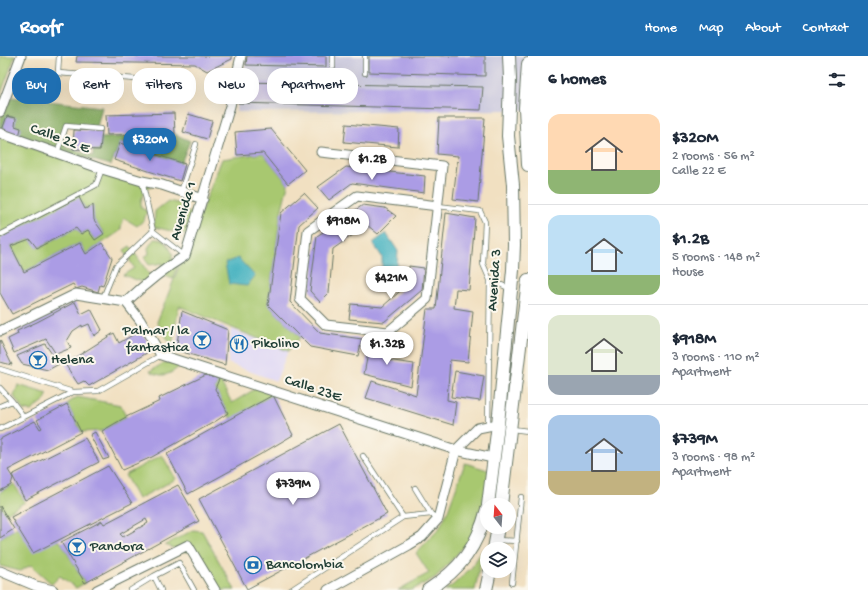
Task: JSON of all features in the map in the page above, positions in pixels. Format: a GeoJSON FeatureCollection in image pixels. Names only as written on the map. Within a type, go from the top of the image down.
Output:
{"type":"FeatureCollection","features":[{"type":"Feature","properties":{"kind":"main road","name":"Avenida 3"},"geometry":{"type":"LineString","coordinates":[[489,498],[493,458],[493,425],[512,289],[514,244],[513,185],[508,136],[510,79],[509,56]]}},
{"type":"Feature","properties":{"kind":"main road"},"geometry":{"type":"LineString","coordinates":[[510,79],[514,56]]}},
{"type":"Feature","properties":{"kind":"main road"},"geometry":{"type":"LineString","coordinates":[[528,64],[525,108],[528,165]]}},
{"type":"Feature","properties":{"kind":"main road","name":"Avenida 3"},"geometry":{"type":"LineString","coordinates":[[502,498],[528,280]]}},
{"type":"Feature","properties":{"kind":"main road"},"geometry":{"type":"LineString","coordinates":[[428,590],[446,578],[461,563],[480,531]]}},
{"type":"Feature","properties":{"kind":"main road"},"geometry":{"type":"LineString","coordinates":[[486,590],[489,578]]}},
{"type":"Feature","properties":{"kind":"street"},"geometry":{"type":"LineString","coordinates":[[0,112],[21,56]]}},
{"type":"Feature","properties":{"kind":"street","name":"Avenida 1"},"geometry":{"type":"LineString","coordinates":[[126,302],[152,277],[185,256],[230,106],[241,56]]}},
{"type":"Feature","properties":{"kind":"street","name":"Calle 22 E"},"geometry":{"type":"LineString","coordinates":[[0,132],[102,169],[142,181],[162,185],[202,199]]}},
{"type":"Feature","properties":{"kind":"street"},"geometry":{"type":"LineString","coordinates":[[321,152],[442,166],[438,206],[427,299],[388,332],[326,324],[300,299],[308,231],[357,196],[438,206]]}},
{"type":"Feature","properties":{"kind":"street"},"geometry":{"type":"LineString","coordinates":[[0,331],[76,294],[103,298],[126,302],[140,320],[161,355]]}},
{"type":"Feature","properties":{"kind":"street","name":"Calle 23E"},"geometry":{"type":"LineString","coordinates":[[161,355],[456,450],[493,458]]}},
{"type":"Feature","properties":{"kind":"street"},"geometry":{"type":"LineString","coordinates":[[328,590],[422,537],[434,516],[456,450],[478,428],[493,425]]}},
{"type":"Feature","properties":{"kind":"street"},"geometry":{"type":"LineString","coordinates":[[97,590],[188,545],[215,590]]}},
{"type":"Feature","properties":{"kind":"street"},"geometry":{"type":"LineString","coordinates":[[0,571],[36,586],[53,590]]}},
{"type":"Feature","properties":{"kind":"lane"},"geometry":{"type":"LineString","coordinates":[[59,56],[58,73],[132,79]]}},
{"type":"Feature","properties":{"kind":"lane"},"geometry":{"type":"LineString","coordinates":[[333,56],[333,67]]}},
{"type":"Feature","properties":{"kind":"lane"},"geometry":{"type":"LineString","coordinates":[[365,56],[365,73]]}},
{"type":"Feature","properties":{"kind":"lane"},"geometry":{"type":"LineString","coordinates":[[57,153],[66,126],[100,129]]}},
{"type":"Feature","properties":{"kind":"lane"},"geometry":{"type":"LineString","coordinates":[[181,192],[196,144]]}},
{"type":"Feature","properties":{"kind":"lane"},"geometry":{"type":"LineString","coordinates":[[0,234],[96,186],[102,169]]}},
{"type":"Feature","properties":{"kind":"lane"},"geometry":{"type":"LineString","coordinates":[[142,181],[153,231],[185,256]]}},
{"type":"Feature","properties":{"kind":"lane"},"geometry":{"type":"LineString","coordinates":[[438,206],[480,211],[485,222],[483,264],[490,280],[493,425]]}},
{"type":"Feature","properties":{"kind":"lane"},"geometry":{"type":"LineString","coordinates":[[103,298],[116,266],[153,231]]}},
{"type":"Feature","properties":{"kind":"lane"},"geometry":{"type":"LineString","coordinates":[[490,280],[512,289]]}},
{"type":"Feature","properties":{"kind":"lane"},"geometry":{"type":"LineString","coordinates":[[0,369],[73,392],[98,391],[161,355]]}},
{"type":"Feature","properties":{"kind":"lane"},"geometry":{"type":"LineString","coordinates":[[0,388],[24,417]]}},
{"type":"Feature","properties":{"kind":"lane"},"geometry":{"type":"LineString","coordinates":[[0,429],[73,392]]}},
{"type":"Feature","properties":{"kind":"lane"},"geometry":{"type":"LineString","coordinates":[[0,406],[12,401]]}},
{"type":"Feature","properties":{"kind":"lane"},"geometry":{"type":"LineString","coordinates":[[510,429],[528,430]]}},
{"type":"Feature","properties":{"kind":"lane"},"geometry":{"type":"LineString","coordinates":[[363,456],[403,518]]}},
{"type":"Feature","properties":{"kind":"lane"},"geometry":{"type":"LineString","coordinates":[[415,488],[434,516]]}},
{"type":"Feature","properties":{"kind":"lane"},"geometry":{"type":"LineString","coordinates":[[512,584],[521,497]]}},
{"type":"Feature","properties":{"kind":"lane"},"geometry":{"type":"LineString","coordinates":[[292,590],[403,518],[434,516]]}},
{"type":"Feature","properties":{"kind":"lane"},"geometry":{"type":"LineString","coordinates":[[512,542],[517,541]]}},
{"type":"Feature","properties":{"kind":"lane"},"geometry":{"type":"LineString","coordinates":[[131,590],[179,563],[194,590]]}},
{"type":"Feature","properties":{"kind":"lane"},"geometry":{"type":"LineString","coordinates":[[154,576],[162,590]]}},
{"type":"Feature","properties":{"kind":"shaded area"},"geometry":{"type":"Polygon","coordinates":[[[247,56],[528,56],[528,110],[236,112],[238,104],[259,104],[259,68],[245,68],[247,56]]]}},
{"type":"Feature","properties":{"kind":"shaded area"},"geometry":{"type":"Polygon","coordinates":[[[231,329],[288,351],[276,381],[228,363],[231,329]]]}},
{"type":"Feature","properties":{"kind":"green space"},"geometry":{"type":"Polygon","coordinates":[[[0,56],[15,56],[0,96],[0,56]]]}},
{"type":"Feature","properties":{"kind":"green space"},"geometry":{"type":"Polygon","coordinates":[[[12,97],[12,104],[61,104],[61,102],[102,107],[97,127],[65,125],[65,147],[93,156],[93,150],[100,150],[101,138],[175,134],[190,141],[181,163],[120,143],[111,165],[74,155],[19,137],[21,128],[15,126],[16,118],[7,116],[2,130],[0,130],[0,120],[12,97]]]}},
{"type":"Feature","properties":{"kind":"green space"},"geometry":{"type":"Polygon","coordinates":[[[0,138],[152,187],[146,188],[141,201],[141,208],[147,211],[144,220],[137,226],[124,218],[120,231],[86,254],[80,243],[24,272],[11,246],[30,239],[38,248],[76,228],[81,234],[88,230],[95,240],[104,233],[94,220],[93,205],[85,209],[79,198],[0,238],[0,138]]]}},
{"type":"Feature","properties":{"kind":"green space"},"geometry":{"type":"Polygon","coordinates":[[[263,153],[288,184],[281,213],[268,305],[300,337],[288,351],[179,306],[172,346],[157,322],[222,159],[263,153]]]}},
{"type":"Feature","properties":{"kind":"green space"},"geometry":{"type":"Polygon","coordinates":[[[186,195],[200,200],[189,235],[154,227],[155,211],[168,201],[181,204],[189,214],[195,206],[195,203],[184,200],[186,195]]]}},
{"type":"Feature","properties":{"kind":"green space"},"geometry":{"type":"Polygon","coordinates":[[[154,239],[164,241],[170,248],[173,255],[171,258],[179,261],[173,279],[160,274],[163,263],[149,265],[144,257],[149,254],[148,248],[154,239]]]}},
{"type":"Feature","properties":{"kind":"green space"},"geometry":{"type":"Polygon","coordinates":[[[130,246],[151,277],[148,284],[123,275],[134,268],[124,250],[130,246]]]}},
{"type":"Feature","properties":{"kind":"green space"},"geometry":{"type":"Polygon","coordinates":[[[166,362],[181,365],[174,371],[163,375],[150,371],[166,362]]]}},
{"type":"Feature","properties":{"kind":"green space"},"geometry":{"type":"Polygon","coordinates":[[[219,379],[232,403],[258,387],[273,395],[231,419],[215,389],[219,379]]]}},
{"type":"Feature","properties":{"kind":"green space"},"geometry":{"type":"Polygon","coordinates":[[[18,385],[48,394],[44,401],[31,411],[23,410],[14,396],[18,385]]]}},
{"type":"Feature","properties":{"kind":"green space"},"geometry":{"type":"Polygon","coordinates":[[[77,397],[121,405],[126,417],[102,431],[81,432],[67,404],[77,397]]]}},
{"type":"Feature","properties":{"kind":"green space"},"geometry":{"type":"Polygon","coordinates":[[[162,455],[176,479],[138,499],[125,475],[162,455]]]}},
{"type":"Feature","properties":{"kind":"green space"},"geometry":{"type":"Polygon","coordinates":[[[465,463],[491,471],[486,498],[480,498],[480,516],[469,541],[436,577],[412,590],[398,590],[429,573],[416,553],[439,529],[448,510],[465,463]]]}},
{"type":"Feature","properties":{"kind":"green space"},"geometry":{"type":"Polygon","coordinates":[[[14,484],[25,502],[5,514],[0,506],[0,492],[14,484]]]}},
{"type":"Feature","properties":{"kind":"green space"},"geometry":{"type":"Polygon","coordinates":[[[18,527],[61,542],[85,583],[76,588],[60,576],[52,584],[31,565],[20,571],[0,566],[0,538],[18,527]]]}},
{"type":"Feature","properties":{"kind":"green space"},"geometry":{"type":"Polygon","coordinates":[[[193,530],[202,531],[235,590],[218,590],[194,549],[186,552],[165,545],[193,530]]]}},
{"type":"Feature","properties":{"kind":"green space"},"geometry":{"type":"Polygon","coordinates":[[[480,554],[480,564],[475,590],[445,590],[453,585],[472,567],[480,554]]]}},
{"type":"Feature","properties":{"kind":"water"},"geometry":{"type":"Polygon","coordinates":[[[386,233],[398,251],[397,271],[382,269],[382,257],[373,243],[386,233]]]}},
{"type":"Feature","properties":{"kind":"water"},"geometry":{"type":"Polygon","coordinates":[[[238,258],[255,276],[247,286],[229,284],[225,263],[238,258]]]}},
{"type":"Feature","properties":{"kind":"building"},"geometry":{"type":"Polygon","coordinates":[[[77,56],[232,56],[232,59],[213,68],[204,68],[204,69],[195,64],[76,62],[77,56]]]}},
{"type":"Feature","properties":{"kind":"building"},"geometry":{"type":"Polygon","coordinates":[[[247,56],[326,56],[326,67],[246,65],[247,56]]]}},
{"type":"Feature","properties":{"kind":"building"},"geometry":{"type":"Polygon","coordinates":[[[369,56],[485,56],[485,76],[369,72],[369,56]]]}},
{"type":"Feature","properties":{"kind":"building"},"geometry":{"type":"Polygon","coordinates":[[[259,82],[267,83],[267,104],[259,104],[259,82]]]}},
{"type":"Feature","properties":{"kind":"building"},"geometry":{"type":"Polygon","coordinates":[[[358,84],[483,87],[481,110],[273,104],[358,104],[358,84]]]}},
{"type":"Feature","properties":{"kind":"building"},"geometry":{"type":"Polygon","coordinates":[[[174,113],[175,134],[107,135],[106,115],[174,113]]]}},
{"type":"Feature","properties":{"kind":"building"},"geometry":{"type":"Polygon","coordinates":[[[188,114],[212,121],[207,139],[183,132],[188,114]]]}},
{"type":"Feature","properties":{"kind":"building"},"geometry":{"type":"Polygon","coordinates":[[[7,116],[16,118],[15,126],[21,128],[19,137],[2,130],[7,116]]]}},
{"type":"Feature","properties":{"kind":"building"},"geometry":{"type":"Polygon","coordinates":[[[439,118],[485,118],[478,202],[453,199],[458,156],[437,154],[439,118]]]}},
{"type":"Feature","properties":{"kind":"building"},"geometry":{"type":"Polygon","coordinates":[[[346,124],[399,129],[398,147],[344,142],[346,124]]]}},
{"type":"Feature","properties":{"kind":"building"},"geometry":{"type":"Polygon","coordinates":[[[271,129],[305,170],[288,184],[263,153],[237,155],[235,132],[271,129]]]}},
{"type":"Feature","properties":{"kind":"building"},"geometry":{"type":"Polygon","coordinates":[[[74,130],[102,131],[100,150],[73,149],[74,130]]]}},
{"type":"Feature","properties":{"kind":"building"},"geometry":{"type":"Polygon","coordinates":[[[120,143],[185,164],[180,181],[114,160],[120,143]]]}},
{"type":"Feature","properties":{"kind":"building"},"geometry":{"type":"Polygon","coordinates":[[[346,167],[425,176],[424,193],[352,183],[329,200],[318,187],[346,167]]]}},
{"type":"Feature","properties":{"kind":"building"},"geometry":{"type":"Polygon","coordinates":[[[304,193],[318,208],[299,225],[290,302],[320,333],[362,339],[358,356],[310,347],[268,305],[281,213],[304,193]]]}},
{"type":"Feature","properties":{"kind":"building"},"geometry":{"type":"Polygon","coordinates":[[[79,197],[85,209],[93,205],[94,220],[104,234],[95,240],[88,230],[81,234],[76,228],[37,248],[30,239],[11,246],[24,272],[80,243],[86,254],[102,243],[112,258],[103,286],[100,285],[98,292],[82,287],[76,289],[73,284],[12,314],[0,293],[0,238],[79,197]]]}},
{"type":"Feature","properties":{"kind":"building"},"geometry":{"type":"Polygon","coordinates":[[[363,205],[385,208],[396,216],[378,234],[367,225],[333,249],[329,293],[320,302],[310,291],[317,236],[363,205]]]}},
{"type":"Feature","properties":{"kind":"building"},"geometry":{"type":"Polygon","coordinates":[[[446,213],[475,218],[469,290],[456,289],[454,308],[473,311],[468,362],[450,360],[447,400],[456,402],[453,425],[366,398],[372,381],[416,395],[427,309],[436,309],[446,213]]]}},
{"type":"Feature","properties":{"kind":"building"},"geometry":{"type":"Polygon","coordinates":[[[409,266],[424,268],[422,290],[384,322],[349,319],[351,304],[382,307],[407,285],[409,266]]]}},
{"type":"Feature","properties":{"kind":"building"},"geometry":{"type":"Polygon","coordinates":[[[75,302],[81,314],[91,309],[102,330],[94,336],[89,324],[82,327],[82,325],[73,331],[67,341],[71,348],[56,354],[46,339],[14,353],[8,339],[18,334],[17,331],[75,302]]]}},
{"type":"Feature","properties":{"kind":"building","name":"Palmar / la fantastica"},"geometry":{"type":"Polygon","coordinates":[[[182,311],[228,330],[225,365],[176,350],[182,311]]]}},
{"type":"Feature","properties":{"kind":"building"},"geometry":{"type":"Polygon","coordinates":[[[141,330],[152,350],[89,386],[84,381],[78,384],[65,364],[114,333],[119,343],[141,330]]]}},
{"type":"Feature","properties":{"kind":"building"},"geometry":{"type":"Polygon","coordinates":[[[0,340],[12,365],[0,362],[0,340]]]}},
{"type":"Feature","properties":{"kind":"building"},"geometry":{"type":"Polygon","coordinates":[[[370,343],[389,344],[387,360],[414,364],[411,386],[364,374],[370,343]]]}},
{"type":"Feature","properties":{"kind":"building","name":"Helena"},"geometry":{"type":"Polygon","coordinates":[[[45,344],[59,364],[48,370],[22,364],[17,356],[45,344]]]}},
{"type":"Feature","properties":{"kind":"building"},"geometry":{"type":"Polygon","coordinates":[[[455,371],[484,376],[480,401],[451,397],[455,371]]]}},
{"type":"Feature","properties":{"kind":"building"},"geometry":{"type":"Polygon","coordinates":[[[206,375],[219,379],[215,389],[228,413],[152,457],[122,470],[102,431],[126,417],[160,401],[159,398],[206,375]]]}},
{"type":"Feature","properties":{"kind":"building"},"geometry":{"type":"Polygon","coordinates":[[[273,395],[293,435],[188,494],[167,454],[273,395]]]}},
{"type":"Feature","properties":{"kind":"building"},"geometry":{"type":"Polygon","coordinates":[[[67,404],[81,432],[8,470],[13,478],[11,485],[0,491],[0,439],[35,421],[40,429],[42,428],[37,420],[67,404]]]}},
{"type":"Feature","properties":{"kind":"building"},"geometry":{"type":"Polygon","coordinates":[[[339,424],[387,514],[247,589],[199,499],[339,424]]]}},
{"type":"Feature","properties":{"kind":"building"},"geometry":{"type":"Polygon","coordinates":[[[95,432],[109,458],[103,460],[90,435],[95,432]]]}},
{"type":"Feature","properties":{"kind":"building"},"geometry":{"type":"Polygon","coordinates":[[[85,438],[99,462],[25,500],[12,475],[85,438]]]}},
{"type":"Feature","properties":{"kind":"building"},"geometry":{"type":"Polygon","coordinates":[[[108,466],[132,503],[33,553],[11,517],[108,466]]]}},
{"type":"Feature","properties":{"kind":"building"},"geometry":{"type":"Polygon","coordinates":[[[178,485],[199,521],[85,583],[61,542],[102,521],[104,524],[178,485]],[[146,519],[120,534],[123,537],[148,523],[146,519]]]}},
{"type":"Feature","properties":{"kind":"building"},"geometry":{"type":"Polygon","coordinates":[[[0,506],[14,529],[0,538],[0,506]]]}},
{"type":"Feature","properties":{"kind":"place","name":"Palmar / la fantastica"},"geometry":{"type":"Point","coordinates":[202,340]}},
{"type":"Feature","properties":{"kind":"place","name":"Pikolino"},"geometry":{"type":"Point","coordinates":[239,344]}},
{"type":"Feature","properties":{"kind":"place","name":"Helena"},"geometry":{"type":"Point","coordinates":[38,360]}},
{"type":"Feature","properties":{"kind":"place","name":"Pandora"},"geometry":{"type":"Point","coordinates":[77,547]}},
{"type":"Feature","properties":{"kind":"place","name":"Bancolombia"},"geometry":{"type":"Point","coordinates":[253,565]}}]}
